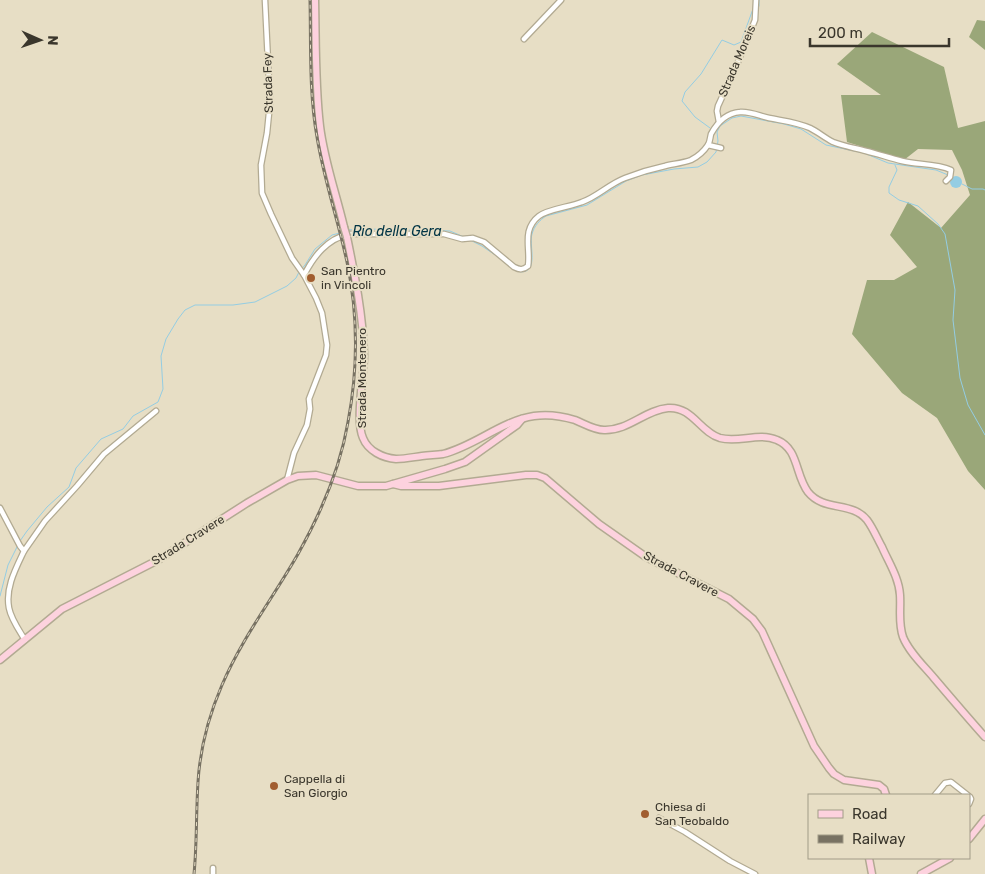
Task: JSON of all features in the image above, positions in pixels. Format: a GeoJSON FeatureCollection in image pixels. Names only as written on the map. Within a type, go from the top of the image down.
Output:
{"type":"FeatureCollection","features":[{"type":"Feature","properties":{"kind":"main road","name":"Strada Montenero"},"geometry":{"type":"LineString","coordinates":[[316,0],[320,128],[356,277],[364,356],[360,422],[363,438],[368,447],[376,453],[396,459],[442,454],[523,418],[552,416],[574,420],[596,429],[611,430],[618,429],[656,411],[670,408],[679,409],[687,413],[708,431],[720,438],[766,437],[776,439],[783,443],[794,457],[804,487],[812,497],[824,504],[851,509],[867,520],[896,576],[900,596],[901,629],[906,644],[985,737]]}},
{"type":"Feature","properties":{"kind":"main road","name":"Strada Cravere"},"geometry":{"type":"LineString","coordinates":[[0,660],[62,609],[158,560],[247,503],[287,480],[298,476],[316,475],[358,486],[380,487],[393,484],[465,462],[517,426],[523,418]]}},
{"type":"Feature","properties":{"kind":"main road","name":"Strada Cravere"},"geometry":{"type":"LineString","coordinates":[[393,484],[401,486],[439,486],[526,475],[537,475],[545,478],[599,524],[646,557],[729,600],[753,619],[762,631],[814,746],[829,768],[834,774],[844,780],[879,785],[884,789],[886,794]]}},
{"type":"Feature","properties":{"kind":"main road"},"geometry":{"type":"LineString","coordinates":[[970,838],[985,819]]}},
{"type":"Feature","properties":{"kind":"main road"},"geometry":{"type":"LineString","coordinates":[[869,859],[872,874]]}},
{"type":"Feature","properties":{"kind":"main road"},"geometry":{"type":"LineString","coordinates":[[921,874],[948,859]]}},
{"type":"Feature","properties":{"kind":"street","name":"Strada Fey"},"geometry":{"type":"LineString","coordinates":[[265,0],[270,103],[261,165],[262,193],[280,234],[301,272]]}},
{"type":"Feature","properties":{"kind":"street"},"geometry":{"type":"LineString","coordinates":[[524,39],[561,0]]}},
{"type":"Feature","properties":{"kind":"street","name":"Strada Moreis"},"geometry":{"type":"LineString","coordinates":[[708,145],[711,135],[719,122],[718,106],[755,20],[756,0]]}},
{"type":"Feature","properties":{"kind":"street"},"geometry":{"type":"LineString","coordinates":[[719,122],[724,117],[740,112],[788,121],[811,129],[833,142],[910,163],[944,167],[951,170],[950,177],[946,181]]}},
{"type":"Feature","properties":{"kind":"street"},"geometry":{"type":"LineString","coordinates":[[287,480],[294,453],[307,425],[310,409],[309,399],[328,346],[322,313],[301,272],[336,238],[349,234],[444,234],[476,239],[484,242],[514,267],[524,269],[528,266],[529,259],[528,233],[532,223],[546,212],[585,202],[622,179],[652,169],[691,160],[708,145],[720,148]]}},
{"type":"Feature","properties":{"kind":"street"},"geometry":{"type":"LineString","coordinates":[[25,640],[9,606],[12,577],[24,551],[45,521],[104,454],[156,411]]}},
{"type":"Feature","properties":{"kind":"street"},"geometry":{"type":"LineString","coordinates":[[0,508],[24,551]]}},
{"type":"Feature","properties":{"kind":"street"},"geometry":{"type":"LineString","coordinates":[[936,794],[945,783],[951,782],[966,794]]}},
{"type":"Feature","properties":{"kind":"street"},"geometry":{"type":"LineString","coordinates":[[659,818],[685,832],[730,862],[754,874]]}},
{"type":"Feature","properties":{"kind":"green space"},"geometry":{"type":"Polygon","coordinates":[[[977,20],[985,21],[985,50],[969,37],[977,20]]]}},
{"type":"Feature","properties":{"kind":"green space"},"geometry":{"type":"Polygon","coordinates":[[[872,32],[944,67],[958,128],[985,121],[985,490],[968,471],[937,418],[902,393],[852,334],[867,280],[894,280],[917,267],[890,235],[908,202],[941,228],[970,195],[962,170],[952,150],[918,149],[904,160],[847,142],[841,95],[881,95],[837,64],[872,32]]]}},
{"type":"Feature","properties":{"kind":"water"},"geometry":{"type":"Polygon","coordinates":[[[954,176],[958,176],[962,182],[958,188],[954,188],[950,184],[950,180],[954,176]]]}},
{"type":"Feature","properties":{"kind":"waterway"},"geometry":{"type":"LineString","coordinates":[[759,0],[759,6]]}},
{"type":"Feature","properties":{"kind":"waterway"},"geometry":{"type":"LineString","coordinates":[[710,128],[695,117],[682,101],[685,92],[701,74],[722,40],[734,45],[741,42],[753,9]]}},
{"type":"Feature","properties":{"kind":"waterway","name":"Rio della Gera"},"geometry":{"type":"LineString","coordinates":[[512,268],[522,272],[526,271],[531,265],[532,234],[534,228],[546,216],[587,205],[626,181],[642,175],[698,167],[707,162],[716,152],[717,132],[720,126],[732,118],[741,116],[801,129],[826,145],[864,153],[888,163],[936,170],[948,175]]}},
{"type":"Feature","properties":{"kind":"waterway"},"geometry":{"type":"LineString","coordinates":[[895,165],[897,170],[889,187],[889,193],[899,200],[918,206],[938,224],[945,234],[955,290],[953,320],[960,378],[968,405],[985,435]]}},
{"type":"Feature","properties":{"kind":"waterway"},"geometry":{"type":"LineString","coordinates":[[962,184],[972,189],[985,190]]}},
{"type":"Feature","properties":{"kind":"waterway","name":"Rio della Gera"},"geometry":{"type":"LineString","coordinates":[[347,230],[450,231],[464,237]]}},
{"type":"Feature","properties":{"kind":"waterway","name":"Rio della Gera"},"geometry":{"type":"LineString","coordinates":[[20,541],[47,507],[69,487],[76,468],[101,439],[123,429],[133,416],[158,402],[163,389],[161,356],[166,339],[185,310],[195,305],[233,305],[255,302],[287,286],[296,278],[315,249],[332,235],[344,232]]}},
{"type":"Feature","properties":{"kind":"waterway","name":"Rio della Gera"},"geometry":{"type":"LineString","coordinates":[[470,240],[501,259]]}},
{"type":"Feature","properties":{"kind":"waterway","name":"Rio della Gera"},"geometry":{"type":"LineString","coordinates":[[0,596],[8,565],[18,545]]}},
{"type":"Feature","properties":{"kind":"railway"},"geometry":{"type":"LineString","coordinates":[[194,874],[199,770],[203,745],[213,708],[230,668],[248,634],[298,554],[322,507],[340,457],[354,382],[355,322],[351,282],[323,169],[314,120],[310,0]]}},
{"type":"Feature","properties":{"kind":"place","name":"San Pientro in Vincoli"},"geometry":{"type":"Point","coordinates":[311,278]}},
{"type":"Feature","properties":{"kind":"place","name":"Cappella di San Giorgio"},"geometry":{"type":"Point","coordinates":[274,786]}},
{"type":"Feature","properties":{"kind":"place","name":"Chiesa di San Teobaldo"},"geometry":{"type":"Point","coordinates":[645,814]}}]}
